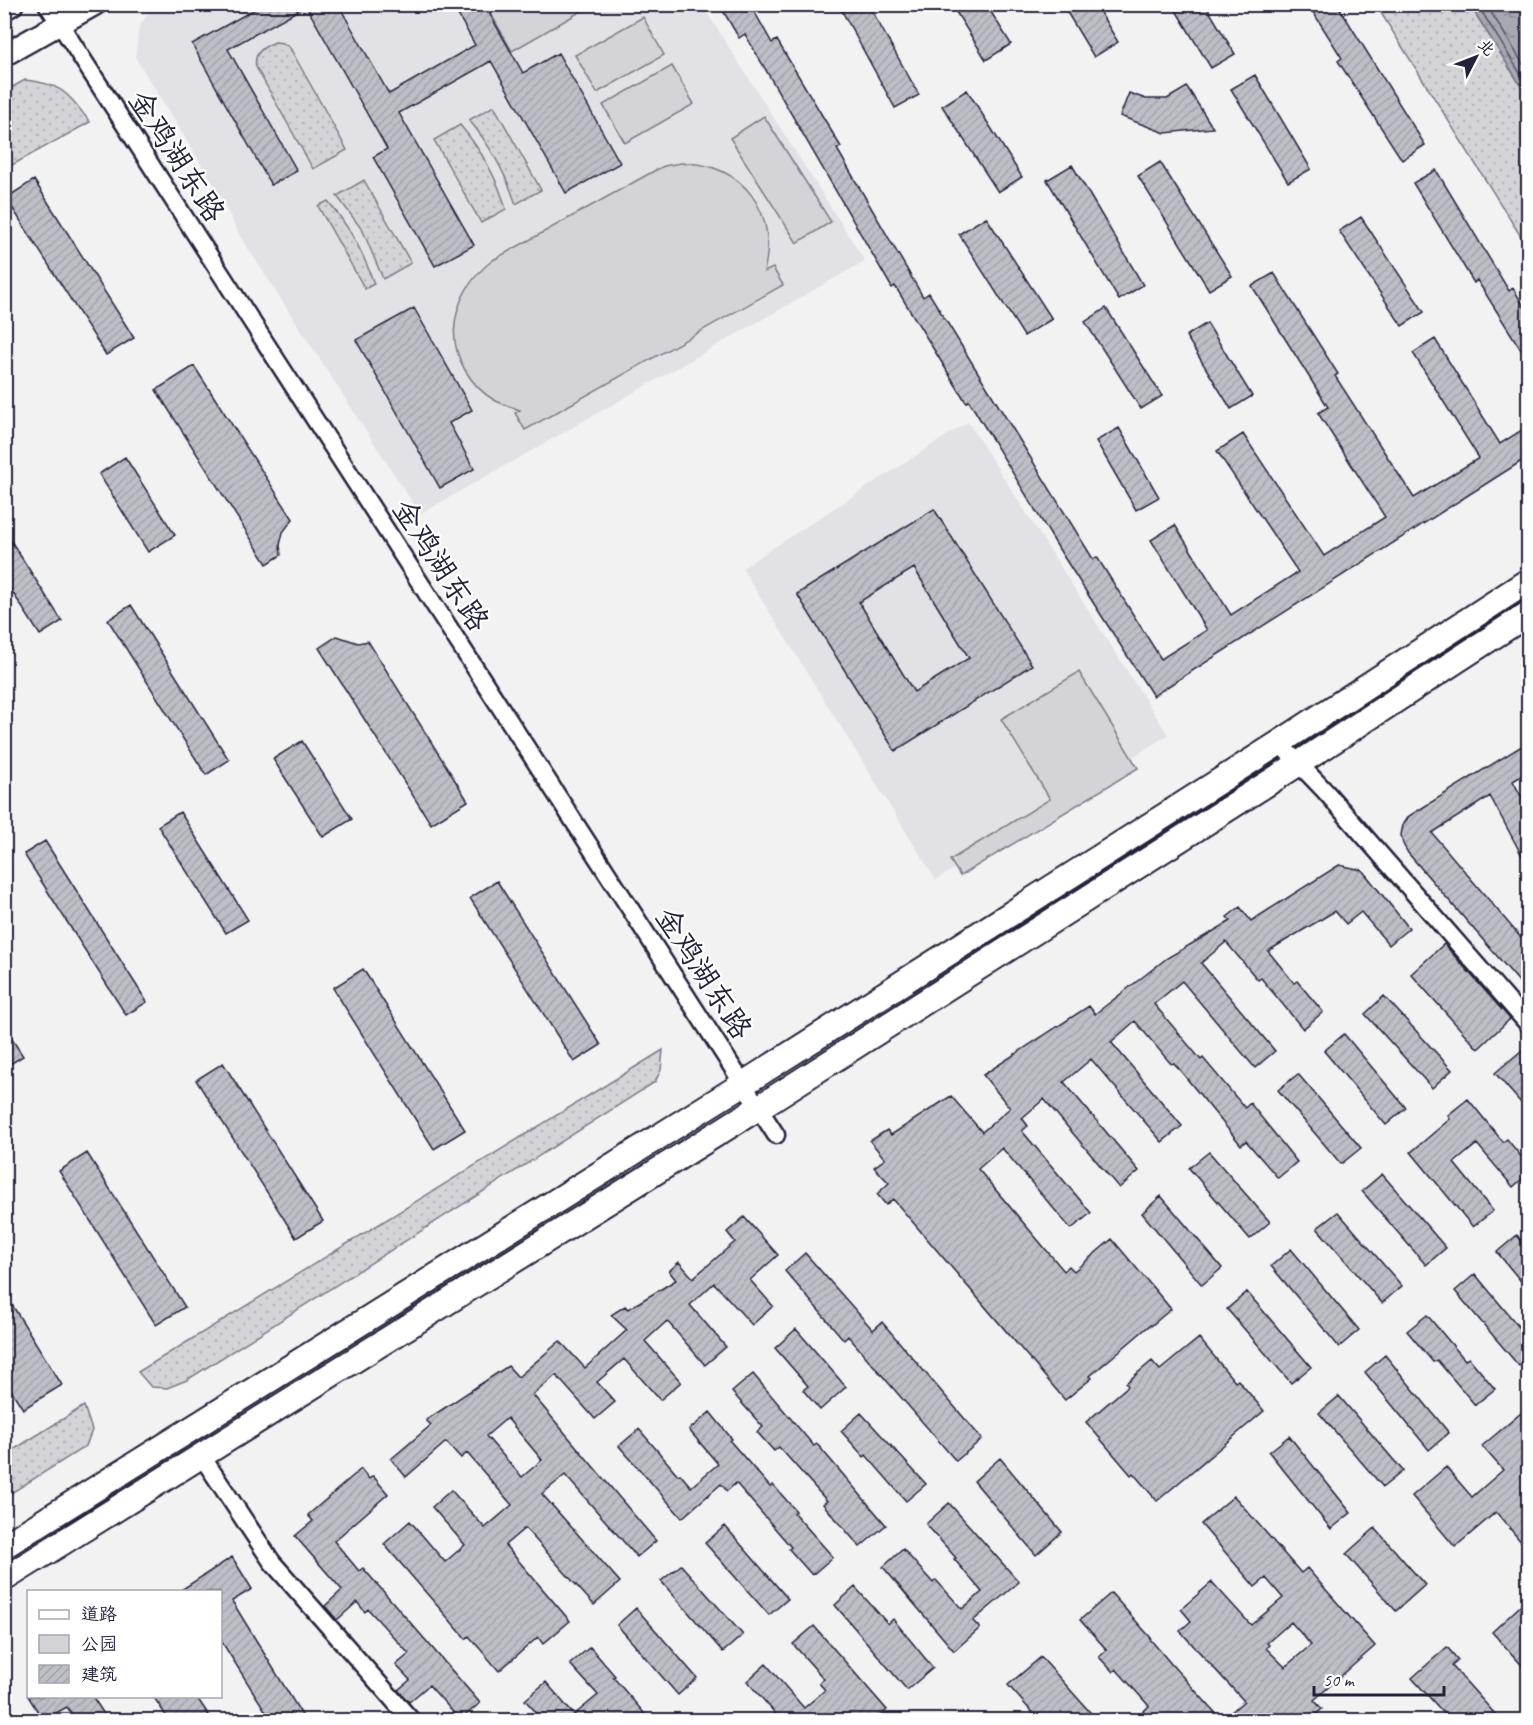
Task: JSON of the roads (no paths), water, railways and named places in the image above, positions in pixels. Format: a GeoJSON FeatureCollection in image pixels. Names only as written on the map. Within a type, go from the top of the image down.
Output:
{"type":"FeatureCollection","features":[{"type":"Feature","properties":{"kind":"highway"},"geometry":{"type":"LineString","coordinates":[[4,1546],[743,1084],[1279,743],[1528,581]]}},
{"type":"Feature","properties":{"kind":"highway"},"geometry":{"type":"LineString","coordinates":[[4,1579],[759,1108],[1298,764],[1528,614]]}},
{"type":"Feature","properties":{"kind":"main road"},"geometry":{"type":"LineString","coordinates":[[4,9],[12,4]]}},
{"type":"Feature","properties":{"kind":"main road"},"geometry":{"type":"LineString","coordinates":[[4,55],[95,4]]}},
{"type":"Feature","properties":{"kind":"street","name":"金鸡湖东路"},"geometry":{"type":"LineString","coordinates":[[46,4],[776,1134]]}},
{"type":"Feature","properties":{"kind":"street"},"geometry":{"type":"LineString","coordinates":[[1279,743],[1528,1024]]}},
{"type":"Feature","properties":{"kind":"street"},"geometry":{"type":"LineString","coordinates":[[201,1455],[272,1562],[411,1720]]}},
{"type":"Feature","properties":{"kind":"water"},"geometry":{"type":"Polygon","coordinates":[[[1470,5],[1528,5],[1528,97],[1470,5]]]}}]}
